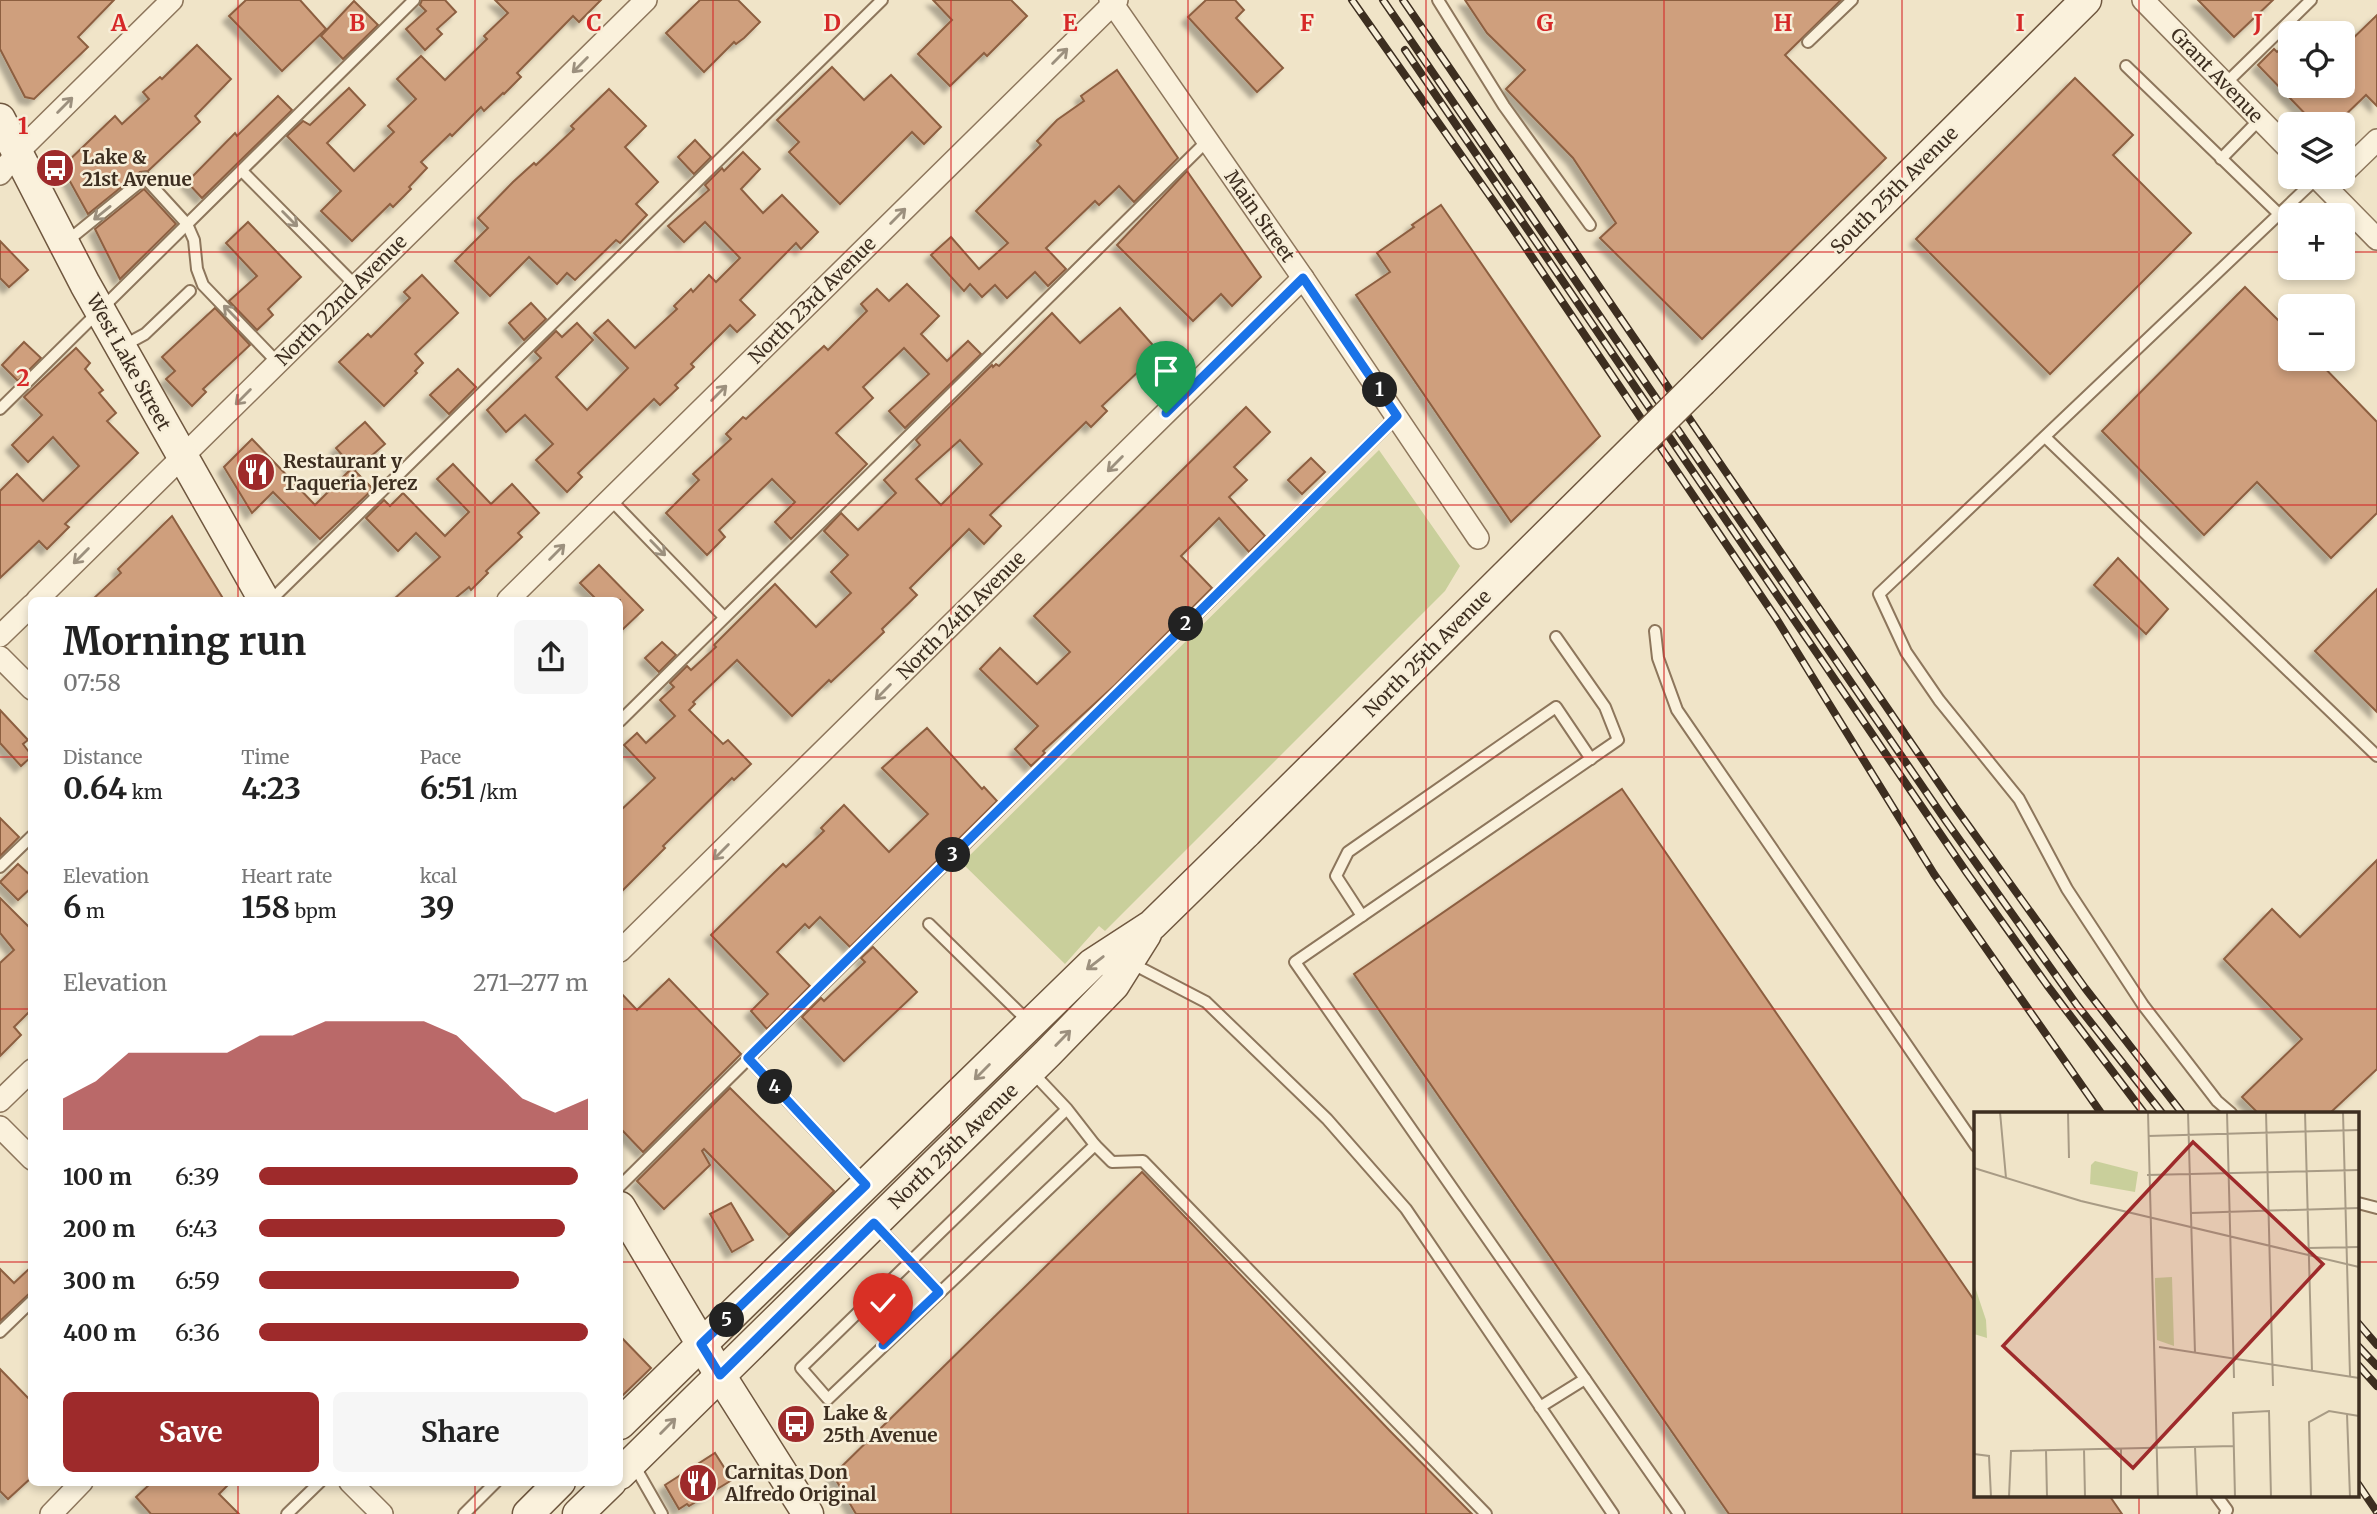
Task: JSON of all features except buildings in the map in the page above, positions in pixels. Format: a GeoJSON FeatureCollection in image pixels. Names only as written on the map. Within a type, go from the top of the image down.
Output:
{"type":"FeatureCollection","features":[{"type":"Feature","properties":{"kind":"main road","name":"South 25th Avenue"},"geometry":{"type":"LineString","coordinates":[[1702,381],[2086,0]]}},
{"type":"Feature","properties":{"kind":"main road","name":"West Lake Street"},"geometry":{"type":"LineString","coordinates":[[0,119],[8,163],[64,243],[262,597]]}},
{"type":"Feature","properties":{"kind":"main road","name":"North 25th Avenue"},"geometry":{"type":"LineString","coordinates":[[623,1421],[1092,964],[1152,925],[1702,381]]}},
{"type":"Feature","properties":{"kind":"main road","name":"North 25th Avenue"},"geometry":{"type":"LineString","coordinates":[[626,1468],[1114,985],[1152,925]]}},
{"type":"Feature","properties":{"kind":"main road"},"geometry":{"type":"LineString","coordinates":[[623,1212],[701,1344],[808,1514]]}},
{"type":"Feature","properties":{"kind":"main road"},"geometry":{"type":"LineString","coordinates":[[527,1514],[556,1486]]}},
{"type":"Feature","properties":{"kind":"main road"},"geometry":{"type":"LineString","coordinates":[[578,1514],[607,1486]]}},
{"type":"Feature","properties":{"kind":"street"},"geometry":{"type":"LineString","coordinates":[[8,163],[172,0]]}},
{"type":"Feature","properties":{"kind":"street","name":"North 22nd Avenue"},"geometry":{"type":"LineString","coordinates":[[40,597],[646,0]]}},
{"type":"Feature","properties":{"kind":"street","name":"Grant Avenue"},"geometry":{"type":"LineString","coordinates":[[2143,0],[2278,138]]}},
{"type":"Feature","properties":{"kind":"street","name":"Main Street"},"geometry":{"type":"LineString","coordinates":[[1113,1],[1478,538]]}},
{"type":"Feature","properties":{"kind":"street","name":"North 23rd Avenue"},"geometry":{"type":"LineString","coordinates":[[511,597],[1113,1]]}},
{"type":"Feature","properties":{"kind":"street"},"geometry":{"type":"LineString","coordinates":[[2355,161],[2377,140]]}},
{"type":"Feature","properties":{"kind":"street"},"geometry":{"type":"LineString","coordinates":[[2333,189],[2377,239]]}},
{"type":"Feature","properties":{"kind":"street","name":"North 24th Avenue"},"geometry":{"type":"LineString","coordinates":[[623,948],[1303,278]]}},
{"type":"Feature","properties":{"kind":"street"},"geometry":{"type":"LineString","coordinates":[[0,636],[28,609]]}},
{"type":"Feature","properties":{"kind":"street"},"geometry":{"type":"LineString","coordinates":[[0,657],[28,685]]}},
{"type":"Feature","properties":{"kind":"street"},"geometry":{"type":"LineString","coordinates":[[0,1101],[28,1074]]}},
{"type":"Feature","properties":{"kind":"street"},"geometry":{"type":"LineString","coordinates":[[0,1126],[28,1154]]}},
{"type":"Feature","properties":{"kind":"street"},"geometry":{"type":"LineString","coordinates":[[51,1514],[78,1486]]}},
{"type":"Feature","properties":{"kind":"street"},"geometry":{"type":"LineString","coordinates":[[354,1486],[382,1514]]}},
{"type":"Feature","properties":{"kind":"lane"},"geometry":{"type":"LineString","coordinates":[[0,409],[414,0]]}},
{"type":"Feature","properties":{"kind":"lane"},"geometry":{"type":"LineString","coordinates":[[274,597],[882,0]]}},
{"type":"Feature","properties":{"kind":"lane"},"geometry":{"type":"LineString","coordinates":[[1438,0],[1504,106],[1570,201],[1590,225]]}},
{"type":"Feature","properties":{"kind":"lane"},"geometry":{"type":"LineString","coordinates":[[1808,42],[1852,0]]}},
{"type":"Feature","properties":{"kind":"lane"},"geometry":{"type":"LineString","coordinates":[[2225,84],[2311,0]]}},
{"type":"Feature","properties":{"kind":"lane"},"geometry":{"type":"LineString","coordinates":[[2126,66],[2278,213]]}},
{"type":"Feature","properties":{"kind":"lane"},"geometry":{"type":"LineString","coordinates":[[2221,159],[2260,119]]}},
{"type":"Feature","properties":{"kind":"lane"},"geometry":{"type":"LineString","coordinates":[[623,718],[1207,141]]}},
{"type":"Feature","properties":{"kind":"lane"},"geometry":{"type":"LineString","coordinates":[[242,170],[356,286]]}},
{"type":"Feature","properties":{"kind":"lane"},"geometry":{"type":"LineString","coordinates":[[64,243],[145,178],[187,225],[194,240],[197,269],[203,285],[278,363]]}},
{"type":"Feature","properties":{"kind":"lane"},"geometry":{"type":"LineString","coordinates":[[2294,203],[2313,189]]}},
{"type":"Feature","properties":{"kind":"lane"},"geometry":{"type":"LineString","coordinates":[[2230,1112],[2217,1101],[2143,1005],[2067,889],[2018,799],[1939,700],[1906,652],[1879,594],[2278,215]]}},
{"type":"Feature","properties":{"kind":"lane"},"geometry":{"type":"LineString","coordinates":[[120,347],[145,334],[190,290]]}},
{"type":"Feature","properties":{"kind":"lane"},"geometry":{"type":"LineString","coordinates":[[623,1183],[1397,416]]}},
{"type":"Feature","properties":{"kind":"lane"},"geometry":{"type":"LineString","coordinates":[[2045,437],[2377,756]]}},
{"type":"Feature","properties":{"kind":"lane"},"geometry":{"type":"LineString","coordinates":[[610,499],[724,617]]}},
{"type":"Feature","properties":{"kind":"lane"},"geometry":{"type":"LineString","coordinates":[[1655,631],[1658,658],[1676,710],[1974,1143]]}},
{"type":"Feature","properties":{"kind":"lane"},"geometry":{"type":"LineString","coordinates":[[1556,637],[1605,707],[1618,740],[1295,962],[1679,1514]]}},
{"type":"Feature","properties":{"kind":"lane"},"geometry":{"type":"LineString","coordinates":[[1362,916],[1336,876],[1349,852],[1556,707],[1591,759]]}},
{"type":"Feature","properties":{"kind":"lane"},"geometry":{"type":"LineString","coordinates":[[0,867],[28,840]]}},
{"type":"Feature","properties":{"kind":"lane"},"geometry":{"type":"LineString","coordinates":[[929,924],[1031,1024]]}},
{"type":"Feature","properties":{"kind":"lane"},"geometry":{"type":"LineString","coordinates":[[1128,962],[1206,1002],[1327,1119],[1406,1209],[1614,1514]]}},
{"type":"Feature","properties":{"kind":"lane"},"geometry":{"type":"LineString","coordinates":[[748,1058],[866,1185]]}},
{"type":"Feature","properties":{"kind":"lane"},"geometry":{"type":"LineString","coordinates":[[1031,1070],[1112,1162],[1143,1161],[1486,1514]]}},
{"type":"Feature","properties":{"kind":"lane"},"geometry":{"type":"LineString","coordinates":[[1067,1109],[801,1368],[828,1399],[1095,1145]]}},
{"type":"Feature","properties":{"kind":"lane"},"geometry":{"type":"LineString","coordinates":[[2360,1204],[2377,1208]]}},
{"type":"Feature","properties":{"kind":"lane"},"geometry":{"type":"LineString","coordinates":[[874,1223],[939,1292]]}},
{"type":"Feature","properties":{"kind":"lane"},"geometry":{"type":"LineString","coordinates":[[0,1332],[28,1305]]}},
{"type":"Feature","properties":{"kind":"lane"},"geometry":{"type":"LineString","coordinates":[[1540,1407],[1585,1379]]}},
{"type":"Feature","properties":{"kind":"lane"},"geometry":{"type":"LineString","coordinates":[[626,1468],[662,1514]]}},
{"type":"Feature","properties":{"kind":"lane"},"geometry":{"type":"LineString","coordinates":[[288,1514],[316,1486]]}},
{"type":"Feature","properties":{"kind":"lane"},"geometry":{"type":"LineString","coordinates":[[464,1514],[492,1486]]}},
{"type":"Feature","properties":{"kind":"lane"},"geometry":{"type":"LineString","coordinates":[[2217,1496],[2227,1510],[2225,1514]]}},
{"type":"Feature","properties":{"kind":"green space"},"geometry":{"type":"Polygon","coordinates":[[[1379,450],[1460,566],[1445,591],[1105,931],[1099,926],[1065,964],[962,863],[1379,450]]]}},
{"type":"Feature","properties":{"kind":"railway"},"geometry":{"type":"LineString","coordinates":[[1352,0],[1511,226],[1776,618],[1934,874],[2100,1112]]}},
{"type":"Feature","properties":{"kind":"railway"},"geometry":{"type":"LineString","coordinates":[[1383,0],[1946,821],[2077,1005],[2161,1112]]}},
{"type":"Feature","properties":{"kind":"railway"},"geometry":{"type":"LineString","coordinates":[[1403,0],[1955,807],[2085,988],[2181,1112]]}},
{"type":"Feature","properties":{"kind":"railway"},"geometry":{"type":"LineString","coordinates":[[1405,50],[1967,873],[2143,1112]]}},
{"type":"Feature","properties":{"kind":"railway"},"geometry":{"type":"LineString","coordinates":[[2360,1325],[2377,1345]]}},
{"type":"Feature","properties":{"kind":"railway"},"geometry":{"type":"LineString","coordinates":[[2360,1348],[2377,1366]]}},
{"type":"Feature","properties":{"kind":"railway"},"geometry":{"type":"LineString","coordinates":[[2360,1367],[2377,1386]]}},
{"type":"Feature","properties":{"kind":"railway"},"geometry":{"type":"LineString","coordinates":[[2360,1487],[2377,1512]]}},
{"type":"Feature","properties":{"kind":"place","name":"Lake & 21st Avenue"},"geometry":{"type":"Point","coordinates":[55,168]}},
{"type":"Feature","properties":{"kind":"place","name":"Restaurant y Taqueria Jerez"},"geometry":{"type":"Point","coordinates":[256,472]}},
{"type":"Feature","properties":{"kind":"place","name":"Lake & 25th Avenue"},"geometry":{"type":"Point","coordinates":[796,1424]}},
{"type":"Feature","properties":{"kind":"place","name":"Carnitas Don Alfredo Original"},"geometry":{"type":"Point","coordinates":[698,1483]}},
{"type":"Feature","properties":{"kind":"route"},"geometry":{"type":"LineString","coordinates":[[883,1345],[939,1292],[874,1223],[720,1375],[701,1344],[866,1185],[748,1058],[1397,416],[1303,278],[1166,413]]}}]}
